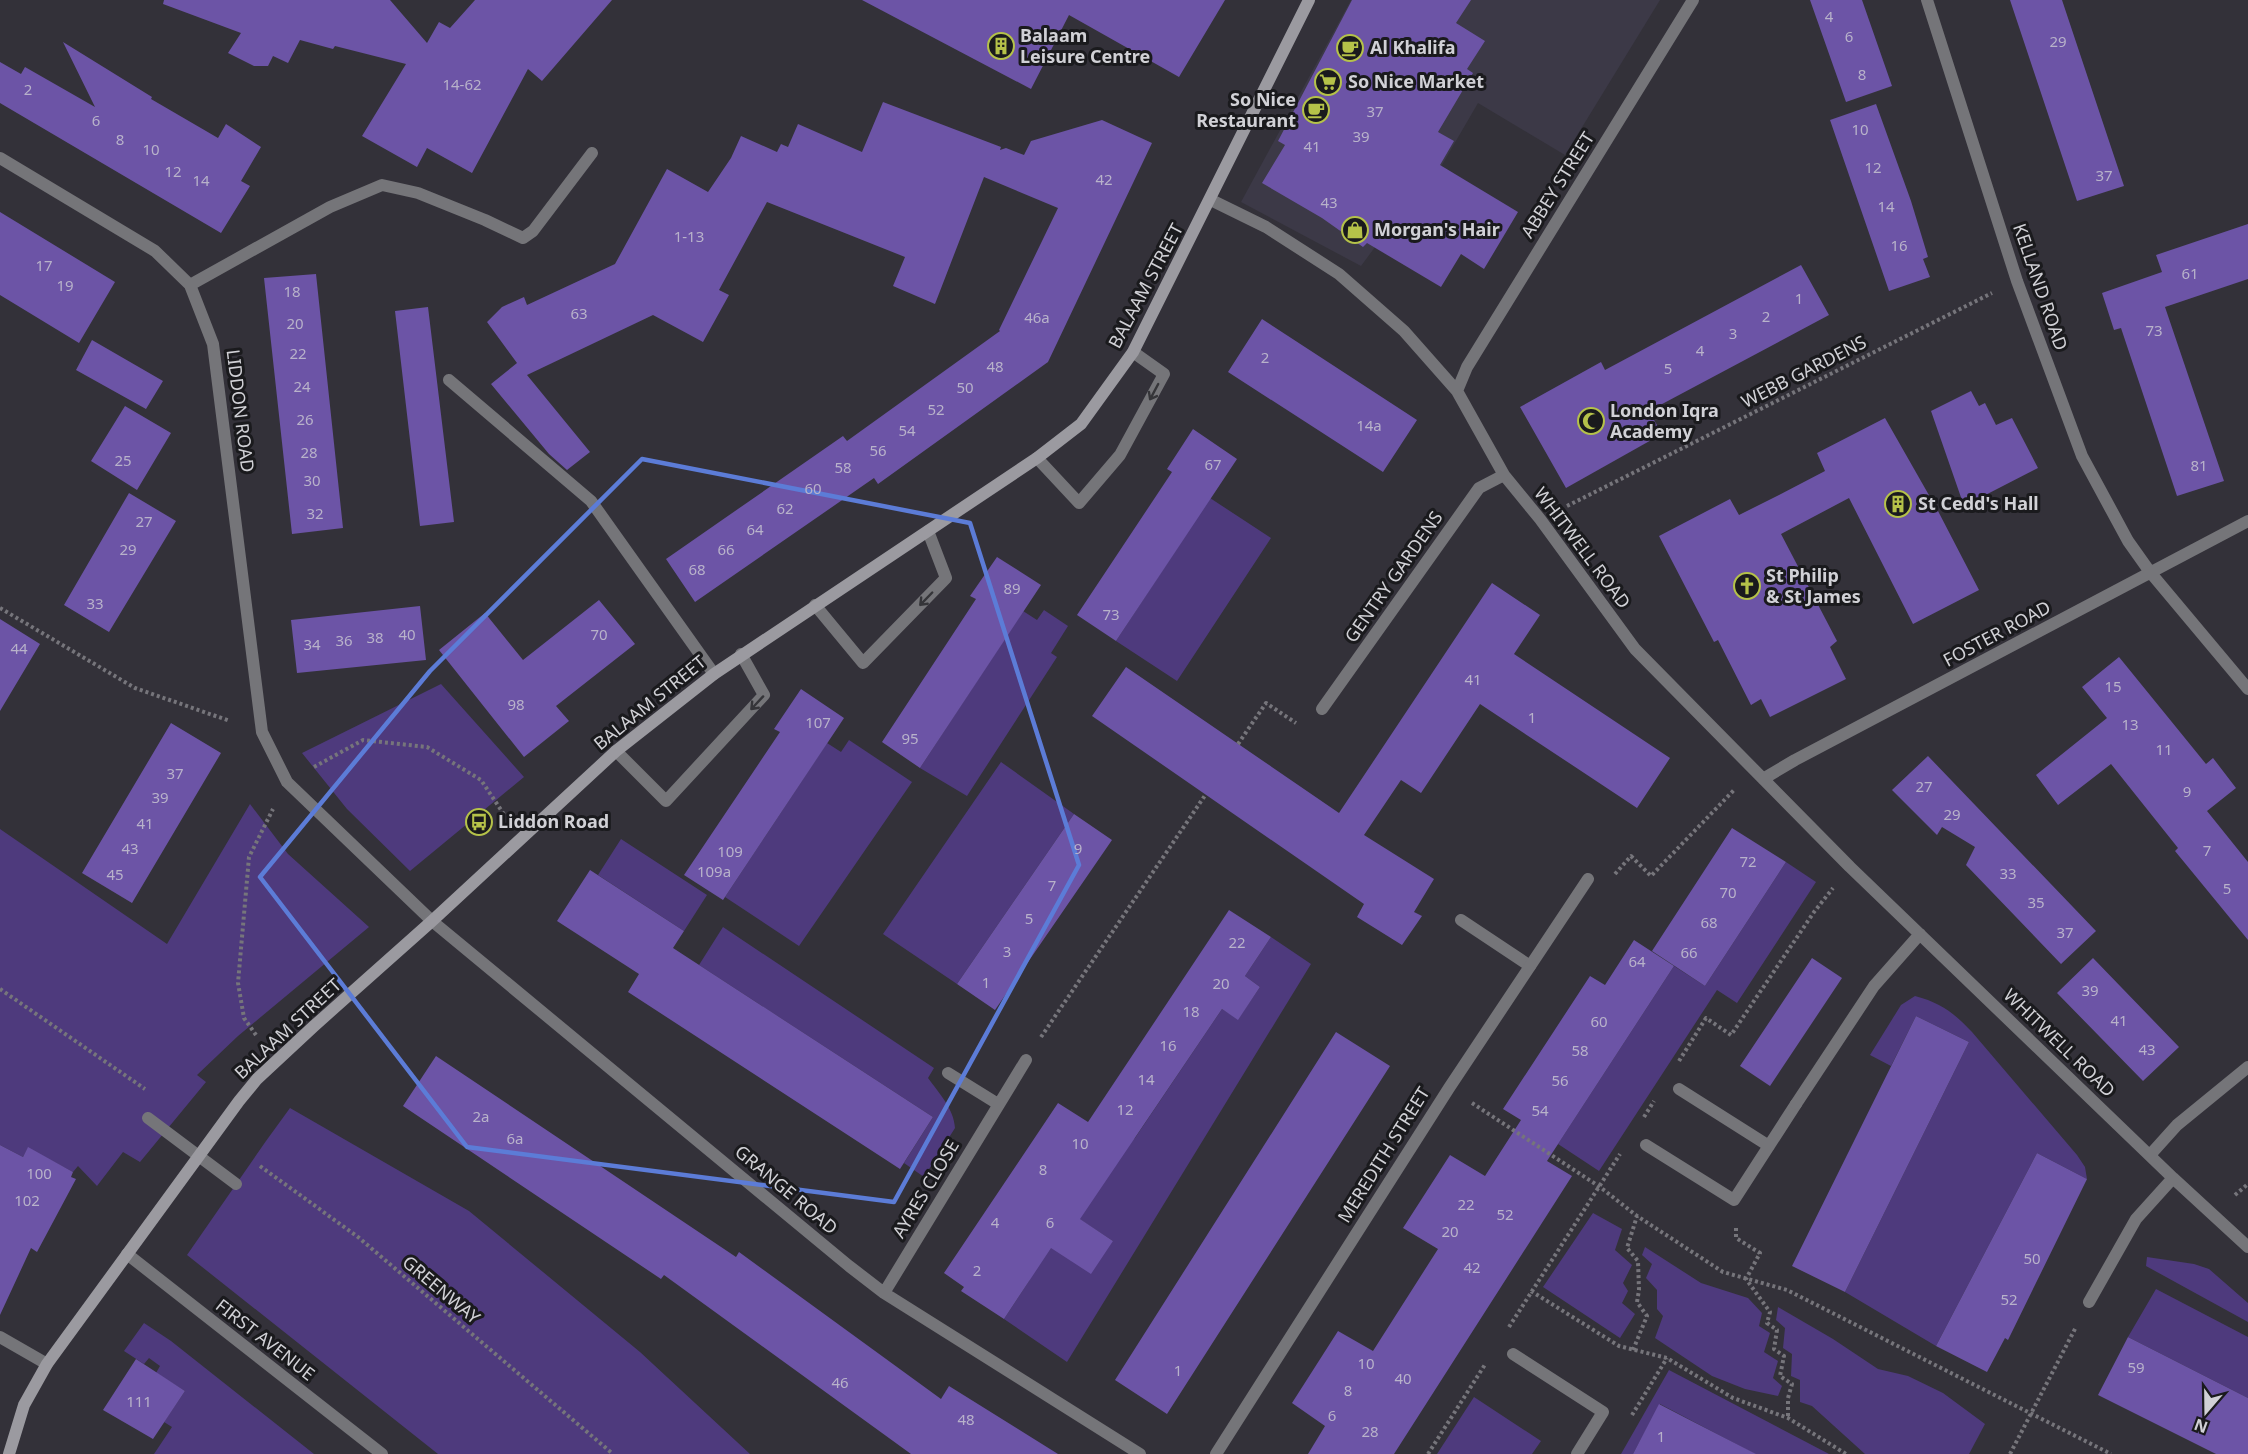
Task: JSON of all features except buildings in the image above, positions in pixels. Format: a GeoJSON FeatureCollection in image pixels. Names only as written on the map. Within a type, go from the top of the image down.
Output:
{"type":"FeatureCollection","features":[{"type":"Feature","properties":{"kind":"main road","name":"BALAAM STREET"},"geometry":{"type":"LineString","coordinates":[[9,1454],[27,1398],[47,1364],[257,1079],[616,751],[741,654],[1037,458],[1081,424],[1133,352],[1309,0]]}},
{"type":"Feature","properties":{"kind":"street","name":"ABBEY STREET"},"geometry":{"type":"LineString","coordinates":[[1457,391],[1467,367],[1693,0]]}},
{"type":"Feature","properties":{"kind":"street","name":"KELLAND ROAD"},"geometry":{"type":"LineString","coordinates":[[1927,0],[2017,281],[2082,456],[2128,541],[2150,572],[2248,689]]}},
{"type":"Feature","properties":{"kind":"street"},"geometry":{"type":"LineString","coordinates":[[190,285],[330,207],[382,185],[418,193],[523,238],[533,231],[592,153]]}},
{"type":"Feature","properties":{"kind":"street","name":"LIDDON ROAD"},"geometry":{"type":"LineString","coordinates":[[0,158],[155,251],[190,285],[213,344],[262,732],[287,782],[432,921]]}},
{"type":"Feature","properties":{"kind":"street","name":"WHITWELL ROAD"},"geometry":{"type":"LineString","coordinates":[[1211,200],[1266,227],[1339,274],[1404,331],[1457,391],[1504,475],[1540,519],[1635,649],[1850,867],[2173,1178],[2248,1247]]}},
{"type":"Feature","properties":{"kind":"street"},"geometry":{"type":"LineString","coordinates":[[1037,458],[1079,503],[1120,455],[1164,374],[1133,352]]}},
{"type":"Feature","properties":{"kind":"street"},"geometry":{"type":"LineString","coordinates":[[448,380],[591,501],[714,674]]}},
{"type":"Feature","properties":{"kind":"street","name":"GENTRY GARDENS"},"geometry":{"type":"LineString","coordinates":[[1322,709],[1479,488],[1504,475]]}},
{"type":"Feature","properties":{"kind":"street","name":"FOSTER ROAD"},"geometry":{"type":"LineString","coordinates":[[1763,779],[2248,521]]}},
{"type":"Feature","properties":{"kind":"street"},"geometry":{"type":"LineString","coordinates":[[815,605],[863,663],[946,578],[928,531]]}},
{"type":"Feature","properties":{"kind":"street"},"geometry":{"type":"LineString","coordinates":[[616,751],[666,801],[765,695],[741,654]]}},
{"type":"Feature","properties":{"kind":"street","name":"MEREDITH STREET"},"geometry":{"type":"LineString","coordinates":[[1216,1454],[1449,1088],[1588,879]]}},
{"type":"Feature","properties":{"kind":"street"},"geometry":{"type":"LineString","coordinates":[[1461,920],[1530,966]]}},
{"type":"Feature","properties":{"kind":"street","name":"GRANGE ROAD"},"geometry":{"type":"LineString","coordinates":[[432,921],[884,1293],[1140,1454]]}},
{"type":"Feature","properties":{"kind":"street"},"geometry":{"type":"LineString","coordinates":[[1646,1145],[1734,1200],[1874,986],[1920,934]]}},
{"type":"Feature","properties":{"kind":"street","name":"AYRES CLOSE"},"geometry":{"type":"LineString","coordinates":[[884,1293],[1026,1060]]}},
{"type":"Feature","properties":{"kind":"street"},"geometry":{"type":"LineString","coordinates":[[2150,1155],[2176,1125],[2248,1067]]}},
{"type":"Feature","properties":{"kind":"street"},"geometry":{"type":"LineString","coordinates":[[948,1073],[999,1104]]}},
{"type":"Feature","properties":{"kind":"street"},"geometry":{"type":"LineString","coordinates":[[1679,1089],[1769,1146]]}},
{"type":"Feature","properties":{"kind":"street"},"geometry":{"type":"LineString","coordinates":[[148,1118],[236,1184]]}},
{"type":"Feature","properties":{"kind":"street"},"geometry":{"type":"LineString","coordinates":[[2089,1302],[2136,1219],[2173,1178]]}},
{"type":"Feature","properties":{"kind":"street","name":"FIRST AVENUE"},"geometry":{"type":"LineString","coordinates":[[127,1254],[382,1454]]}},
{"type":"Feature","properties":{"kind":"street"},"geometry":{"type":"LineString","coordinates":[[0,1337],[47,1364]]}},
{"type":"Feature","properties":{"kind":"street"},"geometry":{"type":"LineString","coordinates":[[1513,1354],[1603,1412],[1577,1454]]}},
{"type":"Feature","properties":{"kind":"path","name":"WEBB GARDENS"},"geometry":{"type":"LineString","coordinates":[[1540,519],[2017,281]]}},
{"type":"Feature","properties":{"kind":"path"},"geometry":{"type":"LineString","coordinates":[[0,608],[135,688],[262,732]]}},
{"type":"Feature","properties":{"kind":"path"},"geometry":{"type":"LineString","coordinates":[[1238,744],[1266,703],[1299,725]]}},
{"type":"Feature","properties":{"kind":"path"},"geometry":{"type":"LineString","coordinates":[[256,1035],[244,1018],[238,983],[249,858],[287,782],[363,740],[427,747],[481,780],[521,839]]}},
{"type":"Feature","properties":{"kind":"path"},"geometry":{"type":"LineString","coordinates":[[1588,879],[1611,879],[1631,856],[1651,876],[1755,769]]}},
{"type":"Feature","properties":{"kind":"path"},"geometry":{"type":"LineString","coordinates":[[1026,1060],[1206,794]]}},
{"type":"Feature","properties":{"kind":"path"},"geometry":{"type":"LineString","coordinates":[[1678,1063],[1706,1018],[1731,1035],[1814,912],[1850,867]]}},
{"type":"Feature","properties":{"kind":"path"},"geometry":{"type":"LineString","coordinates":[[0,989],[153,1094]]}},
{"type":"Feature","properties":{"kind":"path"},"geometry":{"type":"LineString","coordinates":[[1449,1088],[1600,1187],[1637,1216],[1723,1272],[1787,1290],[2111,1454]]}},
{"type":"Feature","properties":{"kind":"path"},"geometry":{"type":"LineString","coordinates":[[1638,1126],[1655,1099]]}},
{"type":"Feature","properties":{"kind":"path"},"geometry":{"type":"LineString","coordinates":[[1503,1336],[1622,1152]]}},
{"type":"Feature","properties":{"kind":"path","name":"GREENWAY"},"geometry":{"type":"LineString","coordinates":[[253,1160],[358,1237],[613,1454]]}},
{"type":"Feature","properties":{"kind":"path"},"geometry":{"type":"LineString","coordinates":[[1734,1200],[1736,1238],[1760,1253],[1746,1279]]}},
{"type":"Feature","properties":{"kind":"path"},"geometry":{"type":"LineString","coordinates":[[1633,1350],[1647,1316],[1637,1302],[1638,1261],[1627,1248],[1637,1216]]}},
{"type":"Feature","properties":{"kind":"path"},"geometry":{"type":"LineString","coordinates":[[1746,1279],[1770,1312],[1767,1323],[1777,1330],[1774,1349],[1784,1356],[1780,1376],[1792,1384],[1788,1398],[1788,1418]]}},
{"type":"Feature","properties":{"kind":"path"},"geometry":{"type":"LineString","coordinates":[[1531,1291],[1619,1346],[1666,1358],[1733,1398],[1788,1418],[1846,1454]]}},
{"type":"Feature","properties":{"kind":"path"},"geometry":{"type":"LineString","coordinates":[[2010,1454],[2089,1302]]}},
{"type":"Feature","properties":{"kind":"path"},"geometry":{"type":"LineString","coordinates":[[1428,1454],[1491,1355]]}},
{"type":"Feature","properties":{"kind":"path"},"geometry":{"type":"LineString","coordinates":[[1603,1412],[1626,1426],[1666,1358]]}},
{"type":"Feature","properties":{"kind":"highlighted area"},"geometry":{"type":"Polygon","coordinates":[[[642,459],[970,523],[1079,865],[894,1202],[467,1147],[260,877],[430,671],[642,459]]]}},
{"type":"Feature","properties":{"kind":"shaded area"},"geometry":{"type":"Polygon","coordinates":[[[1351,0],[1660,0],[1565,155],[1478,103],[1428,189],[1398,216],[1361,266],[1241,202],[1351,0]]]}},
{"type":"Feature","properties":{"kind":"shaded area"},"geometry":{"type":"Polygon","coordinates":[[[1210,498],[1271,538],[1177,681],[1116,641],[1210,498]]]}},
{"type":"Feature","properties":{"kind":"shaded area"},"geometry":{"type":"Polygon","coordinates":[[[1044,610],[1068,626],[1051,653],[1057,657],[967,796],[920,768],[1023,611],[1037,620],[1044,610]]]}},
{"type":"Feature","properties":{"kind":"shaded area"},"geometry":{"type":"Polygon","coordinates":[[[441,684],[524,777],[410,871],[347,809],[302,753],[441,684]]]}},
{"type":"Feature","properties":{"kind":"shaded area"},"geometry":{"type":"Polygon","coordinates":[[[849,740],[912,782],[799,946],[725,897],[827,743],[841,752],[849,740]]]}},
{"type":"Feature","properties":{"kind":"shaded area"},"geometry":{"type":"Polygon","coordinates":[[[1001,762],[1074,814],[957,984],[883,934],[1001,762]]]}},
{"type":"Feature","properties":{"kind":"shaded area"},"geometry":{"type":"Polygon","coordinates":[[[250,804],[288,854],[369,927],[238,1036],[197,1075],[206,1082],[140,1162],[123,1152],[97,1186],[78,1166],[73,1172],[28,1148],[23,1157],[0,1145],[0,829],[167,944],[250,804]]]}},
{"type":"Feature","properties":{"kind":"shaded area"},"geometry":{"type":"Polygon","coordinates":[[[621,839],[707,895],[684,931],[598,875],[621,839]]]}},
{"type":"Feature","properties":{"kind":"shaded area"},"geometry":{"type":"Polygon","coordinates":[[[1786,862],[1816,882],[1737,1003],[1717,990],[1599,1171],[1558,1144],[1674,966],[1705,986],[1786,862]]]}},
{"type":"Feature","properties":{"kind":"shaded area"},"geometry":{"type":"Polygon","coordinates":[[[723,927],[934,1068],[928,1078],[949,1108],[955,1128],[924,1177],[904,1163],[933,1117],[699,965],[723,927]]]}},
{"type":"Feature","properties":{"kind":"shaded area"},"geometry":{"type":"Polygon","coordinates":[[[1271,937],[1311,964],[1067,1362],[1004,1319],[1029,1281],[1045,1244],[1113,1241],[1052,1201],[1135,1138],[1222,1009],[1238,1019],[1260,987],[1245,976],[1271,937]]]}},
{"type":"Feature","properties":{"kind":"shaded area"},"geometry":{"type":"Polygon","coordinates":[[[1915,996],[1946,1009],[1972,1032],[2077,1155],[2085,1167],[2087,1179],[2037,1153],[1936,1346],[1845,1292],[1969,1042],[1916,1016],[1891,1066],[1870,1055],[1901,1005],[1915,996]]]}},
{"type":"Feature","properties":{"kind":"shaded area"},"geometry":{"type":"Polygon","coordinates":[[[290,1108],[469,1211],[640,1352],[750,1454],[438,1454],[187,1255],[290,1108]]]}},
{"type":"Feature","properties":{"kind":"shaded area"},"geometry":{"type":"Polygon","coordinates":[[[1593,1213],[1622,1229],[1615,1250],[1632,1265],[1623,1283],[1628,1291],[1622,1303],[1635,1314],[1620,1338],[1543,1287],[1593,1213]]]}},
{"type":"Feature","properties":{"kind":"shaded area"},"geometry":{"type":"Polygon","coordinates":[[[1645,1247],[1701,1283],[1748,1298],[1762,1313],[1759,1326],[1770,1333],[1764,1352],[1778,1361],[1773,1378],[1782,1386],[1778,1396],[1745,1389],[1712,1376],[1655,1338],[1663,1316],[1657,1309],[1657,1290],[1646,1278],[1652,1264],[1642,1255],[1645,1247]]]}},
{"type":"Feature","properties":{"kind":"shaded area"},"geometry":{"type":"Polygon","coordinates":[[[2147,1257],[2194,1264],[2209,1269],[2248,1303],[2248,1322],[2146,1266],[2147,1257]]]}},
{"type":"Feature","properties":{"kind":"shaded area"},"geometry":{"type":"Polygon","coordinates":[[[2156,1289],[2248,1337],[2248,1398],[2128,1337],[2156,1289]]]}},
{"type":"Feature","properties":{"kind":"shaded area"},"geometry":{"type":"Polygon","coordinates":[[[1778,1307],[1878,1369],[1908,1376],[1943,1393],[1985,1424],[1969,1454],[1865,1454],[1812,1406],[1800,1402],[1800,1380],[1791,1376],[1792,1354],[1783,1348],[1785,1328],[1776,1320],[1778,1307]]]}},
{"type":"Feature","properties":{"kind":"shaded area"},"geometry":{"type":"Polygon","coordinates":[[[144,1323],[171,1341],[314,1454],[154,1454],[172,1427],[164,1422],[185,1391],[156,1373],[160,1366],[149,1358],[144,1364],[124,1351],[144,1323]]]}},
{"type":"Feature","properties":{"kind":"shaded area"},"geometry":{"type":"Polygon","coordinates":[[[1669,1370],[1829,1454],[1755,1454],[1660,1404],[1633,1454],[1621,1454],[1669,1370]]]}},
{"type":"Feature","properties":{"kind":"shaded area"},"geometry":{"type":"Polygon","coordinates":[[[1474,1397],[1541,1441],[1532,1454],[1437,1454],[1474,1397]]]}},
{"type":"Feature","properties":{"kind":"place","name":"Balaam Leisure Centre"},"geometry":{"type":"Point","coordinates":[1001,46]}},
{"type":"Feature","properties":{"kind":"place","name":"Al Khalifa"},"geometry":{"type":"Point","coordinates":[1350,48]}},
{"type":"Feature","properties":{"kind":"place","name":"So Nice Market"},"geometry":{"type":"Point","coordinates":[1328,82]}},
{"type":"Feature","properties":{"kind":"place","name":"So Nice Restaurant"},"geometry":{"type":"Point","coordinates":[1316,110]}},
{"type":"Feature","properties":{"kind":"place","name":"Morgan's Hair"},"geometry":{"type":"Point","coordinates":[1355,230]}},
{"type":"Feature","properties":{"kind":"place","name":"London Iqra Academy"},"geometry":{"type":"Point","coordinates":[1591,421]}},
{"type":"Feature","properties":{"kind":"place","name":"St Cedd's Hall"},"geometry":{"type":"Point","coordinates":[1898,504]}},
{"type":"Feature","properties":{"kind":"place","name":"St Philip & St James"},"geometry":{"type":"Point","coordinates":[1747,586]}},
{"type":"Feature","properties":{"kind":"place","name":"Liddon Road"},"geometry":{"type":"Point","coordinates":[479,822]}}]}
